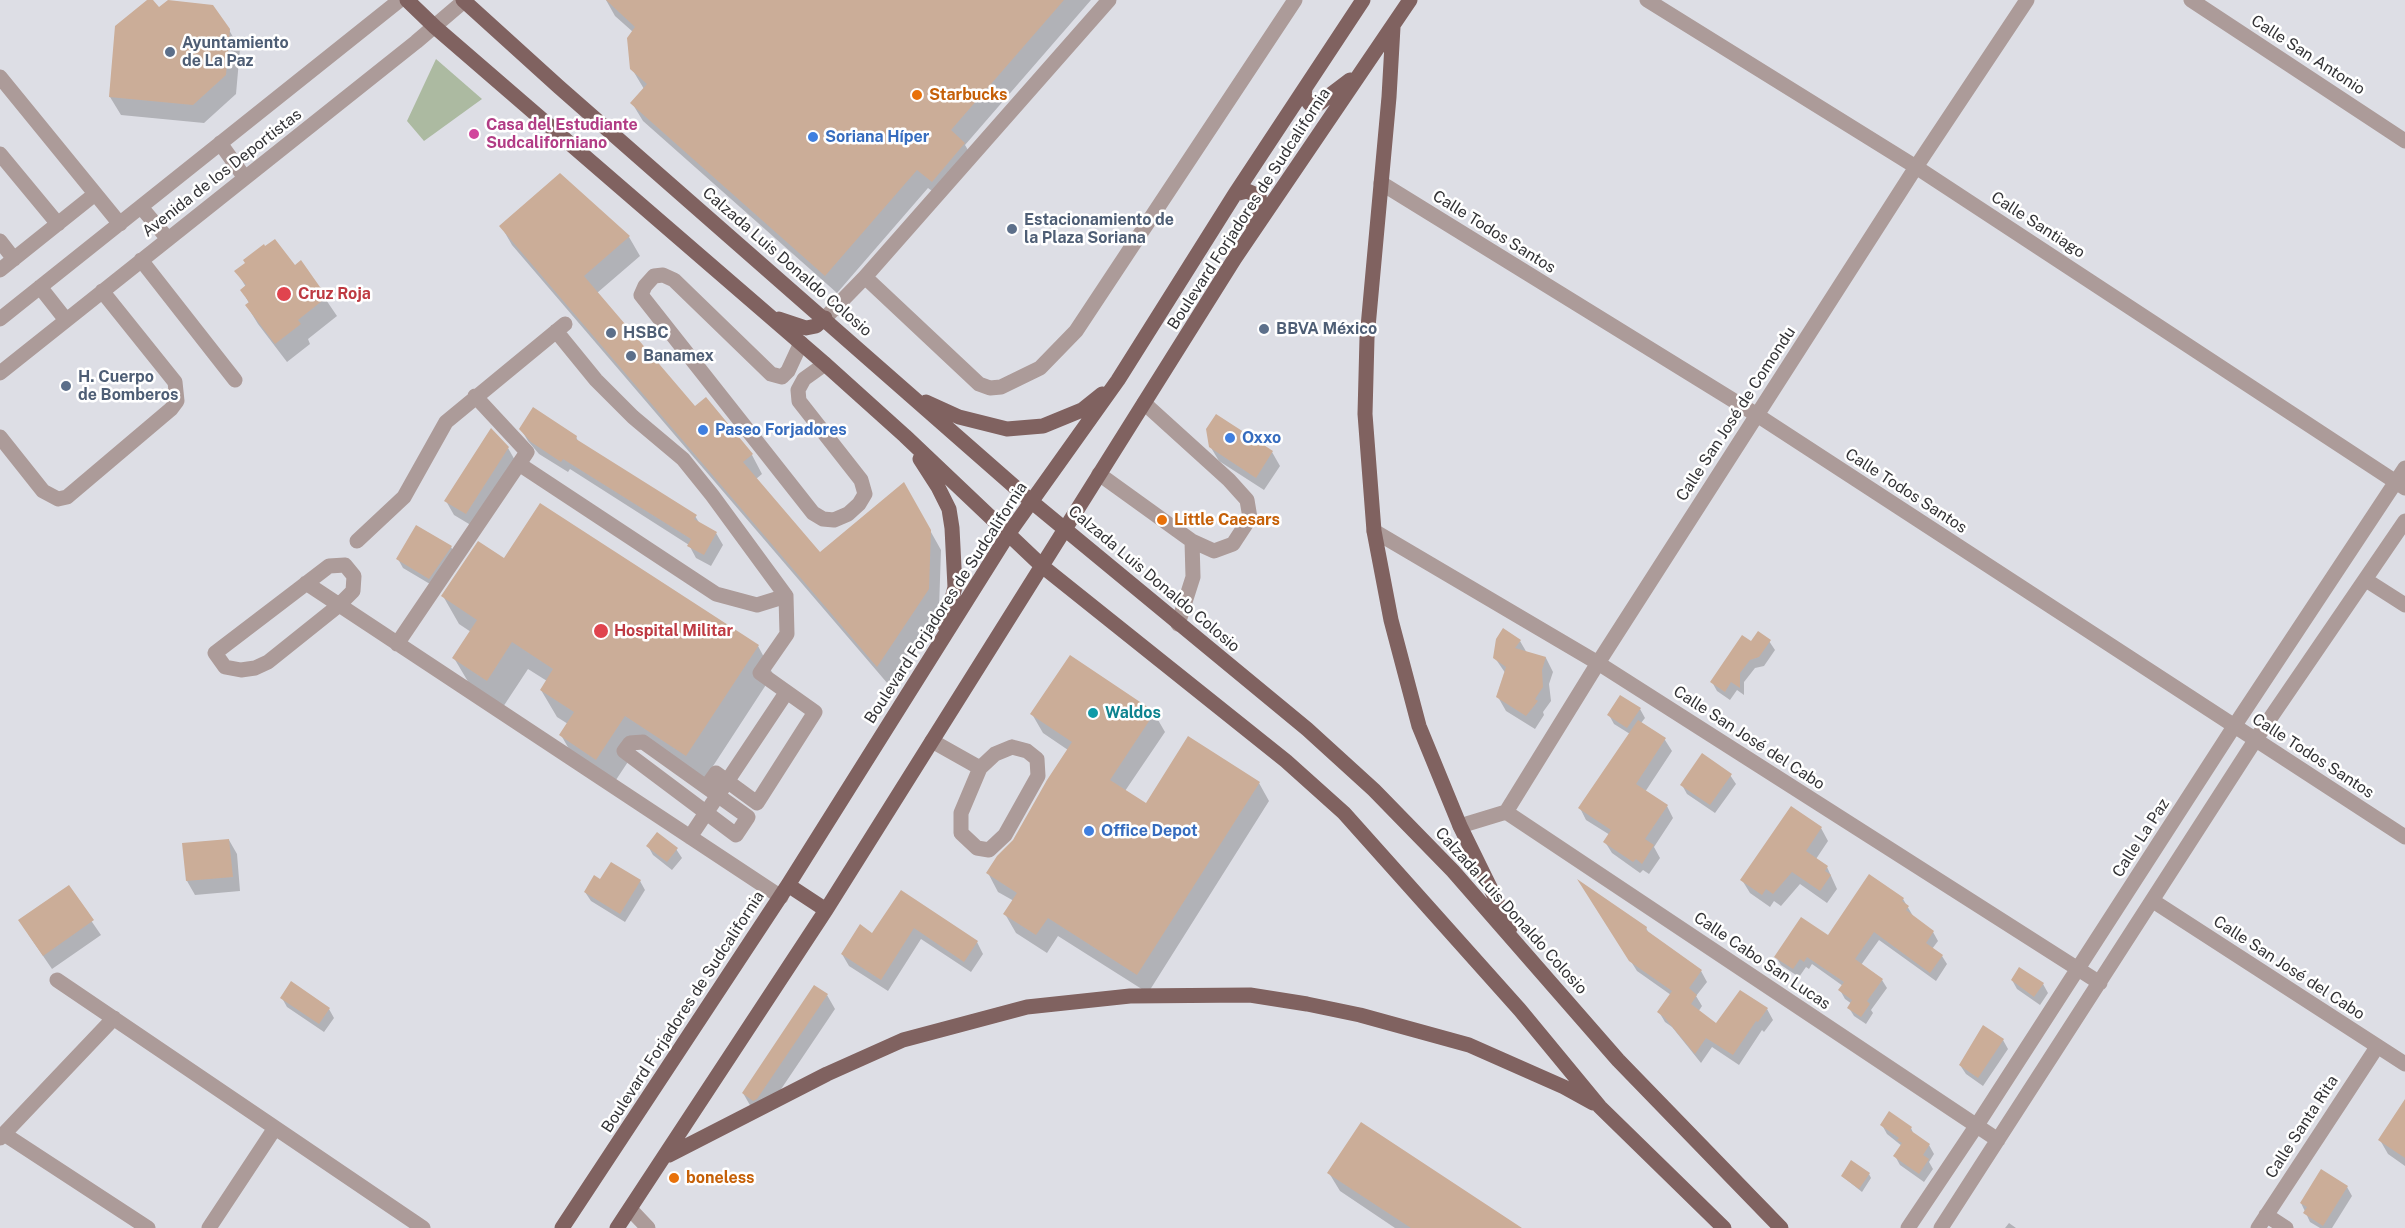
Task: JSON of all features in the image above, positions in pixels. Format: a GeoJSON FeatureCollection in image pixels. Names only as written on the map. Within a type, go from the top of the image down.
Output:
{"type":"FeatureCollection","features":[{"type":"Feature","properties":{"kind":"main road"},"geometry":{"type":"LineString","coordinates":[[407,0],[435,27],[825,364],[905,436],[1042,566],[1286,761],[1344,813],[1520,1010],[1600,1107],[1724,1228]]}},
{"type":"Feature","properties":{"kind":"main road","name":"Boulevard Forjadores de Sudcalifornia"},"geometry":{"type":"LineString","coordinates":[[562,1228],[785,891],[1009,533],[1118,380],[1235,194],[1363,0]]}},
{"type":"Feature","properties":{"kind":"main road","name":"Boulevard Forjadores de Sudcalifornia"},"geometry":{"type":"LineString","coordinates":[[617,1228],[666,1157],[826,910],[1235,258],[1410,0]]}},
{"type":"Feature","properties":{"kind":"main road","name":"Calzada Luis Donaldo Colosio"},"geometry":{"type":"LineString","coordinates":[[464,1],[1032,502],[1307,729],[1374,790],[1453,871],[1618,1060],[1781,1228]]}},
{"type":"Feature","properties":{"kind":"main road"},"geometry":{"type":"LineString","coordinates":[[1393,26],[1382,183],[1366,338],[1365,414],[1374,531],[1391,620],[1419,726],[1461,826],[1518,944]]}},
{"type":"Feature","properties":{"kind":"main road"},"geometry":{"type":"LineString","coordinates":[[1305,89],[1304,95],[1311,104],[1322,104],[1363,69]]}},
{"type":"Feature","properties":{"kind":"main road"},"geometry":{"type":"LineString","coordinates":[[1235,194],[1253,192],[1259,196],[1260,202],[1235,258]]}},
{"type":"Feature","properties":{"kind":"main road"},"geometry":{"type":"LineString","coordinates":[[770,316],[806,328],[816,326],[825,318]]}},
{"type":"Feature","properties":{"kind":"main road"},"geometry":{"type":"LineString","coordinates":[[910,395],[959,417],[1007,429],[1043,426],[1082,410],[1118,380]]}},
{"type":"Feature","properties":{"kind":"main road"},"geometry":{"type":"LineString","coordinates":[[905,436],[938,487],[948,509],[952,528],[955,587],[942,642]]}},
{"type":"Feature","properties":{"kind":"main road"},"geometry":{"type":"LineString","coordinates":[[785,891],[826,910]]}},
{"type":"Feature","properties":{"kind":"main road"},"geometry":{"type":"LineString","coordinates":[[666,1157],[827,1074],[903,1040],[1027,1007],[1130,996],[1250,995],[1360,1015],[1468,1045],[1564,1086],[1600,1107]]}},
{"type":"Feature","properties":{"kind":"street","name":"Avenida de los Deportistas"},"geometry":{"type":"LineString","coordinates":[[0,319],[400,0]]}},
{"type":"Feature","properties":{"kind":"street"},"geometry":{"type":"LineString","coordinates":[[825,318],[865,277],[1109,0]]}},
{"type":"Feature","properties":{"kind":"street"},"geometry":{"type":"LineString","coordinates":[[865,277],[979,384],[1001,387],[1040,368],[1076,331],[1295,0]]}},
{"type":"Feature","properties":{"kind":"street","name":"Calle Santiago"},"geometry":{"type":"LineString","coordinates":[[1647,0],[1916,167],[2400,485]]}},
{"type":"Feature","properties":{"kind":"street","name":"Calle San José de Comondu"},"geometry":{"type":"LineString","coordinates":[[1506,812],[1598,663],[1916,167],[2027,0]]}},
{"type":"Feature","properties":{"kind":"street","name":"Calle San Antonio"},"geometry":{"type":"LineString","coordinates":[[2191,0],[2405,141]]}},
{"type":"Feature","properties":{"kind":"street","name":"Avenida de los Deportistas"},"geometry":{"type":"LineString","coordinates":[[0,372],[435,27],[464,1]]}},
{"type":"Feature","properties":{"kind":"street"},"geometry":{"type":"LineString","coordinates":[[0,77],[120,224]]}},
{"type":"Feature","properties":{"kind":"street"},"geometry":{"type":"LineString","coordinates":[[220,143],[245,178]]}},
{"type":"Feature","properties":{"kind":"street"},"geometry":{"type":"LineString","coordinates":[[0,154],[58,224]]}},
{"type":"Feature","properties":{"kind":"street","name":"Calle Todos Santos"},"geometry":{"type":"LineString","coordinates":[[1382,183],[1757,415],[2405,837]]}},
{"type":"Feature","properties":{"kind":"street"},"geometry":{"type":"LineString","coordinates":[[0,270],[95,194]]}},
{"type":"Feature","properties":{"kind":"street"},"geometry":{"type":"LineString","coordinates":[[141,207],[168,239]]}},
{"type":"Feature","properties":{"kind":"street"},"geometry":{"type":"LineString","coordinates":[[0,241],[14,259]]}},
{"type":"Feature","properties":{"kind":"street"},"geometry":{"type":"LineString","coordinates":[[141,260],[235,380]]}},
{"type":"Feature","properties":{"kind":"street"},"geometry":{"type":"LineString","coordinates":[[801,343],[788,371],[782,377],[771,374],[674,280],[663,274],[654,276],[645,286],[642,295],[813,513],[823,519],[834,520],[848,514],[859,504],[865,494],[861,480],[799,400],[798,390],[804,380],[825,364]]}},
{"type":"Feature","properties":{"kind":"street"},"geometry":{"type":"LineString","coordinates":[[40,287],[66,320]]}},
{"type":"Feature","properties":{"kind":"street"},"geometry":{"type":"LineString","coordinates":[[0,437],[43,491],[57,499],[67,497],[171,409],[177,401],[175,382],[102,291]]}},
{"type":"Feature","properties":{"kind":"street"},"geometry":{"type":"LineString","coordinates":[[357,541],[404,496],[446,422],[560,327],[596,380],[633,417],[683,459],[786,596],[787,634],[760,673],[815,712],[757,802],[727,781]]}},
{"type":"Feature","properties":{"kind":"street"},"geometry":{"type":"LineString","coordinates":[[397,645],[527,452],[475,396]]}},
{"type":"Feature","properties":{"kind":"street"},"geometry":{"type":"LineString","coordinates":[[1099,474],[1192,541],[1214,551],[1233,544],[1250,518],[1247,501],[1229,480],[1144,403]]}},
{"type":"Feature","properties":{"kind":"street"},"geometry":{"type":"LineString","coordinates":[[519,464],[716,594],[757,605],[786,596]]}},
{"type":"Feature","properties":{"kind":"street","name":"Calle La Paz"},"geometry":{"type":"LineString","coordinates":[[1908,1228],[2235,725],[2400,485],[2405,468]]}},
{"type":"Feature","properties":{"kind":"street"},"geometry":{"type":"LineString","coordinates":[[1941,1228],[2256,740],[2405,521]]}},
{"type":"Feature","properties":{"kind":"street","name":"Calle San José del Cabo"},"geometry":{"type":"LineString","coordinates":[[1374,531],[1598,663],[2100,983]]}},
{"type":"Feature","properties":{"kind":"street"},"geometry":{"type":"LineString","coordinates":[[1178,624],[1193,577],[1192,541]]}},
{"type":"Feature","properties":{"kind":"street"},"geometry":{"type":"LineString","coordinates":[[329,566],[345,566],[354,576],[353,591],[338,606],[268,662],[255,669],[241,670],[225,667],[215,653],[306,584],[329,566]]}},
{"type":"Feature","properties":{"kind":"street"},"geometry":{"type":"LineString","coordinates":[[2366,580],[2405,605]]}},
{"type":"Feature","properties":{"kind":"street"},"geometry":{"type":"LineString","coordinates":[[306,584],[690,837],[785,891]]}},
{"type":"Feature","properties":{"kind":"street"},"geometry":{"type":"LineString","coordinates":[[690,837],[706,813],[712,791],[727,781],[786,693]]}},
{"type":"Feature","properties":{"kind":"street"},"geometry":{"type":"LineString","coordinates":[[932,741],[980,768]]}},
{"type":"Feature","properties":{"kind":"street"},"geometry":{"type":"LineString","coordinates":[[630,742],[643,742],[712,791],[748,817],[736,835],[624,751],[630,742]]}},
{"type":"Feature","properties":{"kind":"street"},"geometry":{"type":"LineString","coordinates":[[1012,747],[1027,751],[1037,759],[1038,776],[1005,835],[989,850],[977,848],[961,833],[961,813],[980,768],[995,754],[1012,747]]}},
{"type":"Feature","properties":{"kind":"street"},"geometry":{"type":"LineString","coordinates":[[1461,826],[1506,812]]}},
{"type":"Feature","properties":{"kind":"street","name":"Calle Cabo San Lucas"},"geometry":{"type":"LineString","coordinates":[[1506,812],[1998,1140]]}},
{"type":"Feature","properties":{"kind":"street","name":"Calle San José del Cabo"},"geometry":{"type":"LineString","coordinates":[[2153,901],[2405,1064]]}},
{"type":"Feature","properties":{"kind":"street"},"geometry":{"type":"LineString","coordinates":[[57,980],[423,1228]]}},
{"type":"Feature","properties":{"kind":"street"},"geometry":{"type":"LineString","coordinates":[[114,1018],[2,1136],[148,1228]]}},
{"type":"Feature","properties":{"kind":"street","name":"Calle Santa Rita"},"geometry":{"type":"LineString","coordinates":[[2262,1222],[2377,1047]]}},
{"type":"Feature","properties":{"kind":"street"},"geometry":{"type":"LineString","coordinates":[[209,1228],[275,1128]]}},
{"type":"Feature","properties":{"kind":"street"},"geometry":{"type":"LineString","coordinates":[[630,1209],[648,1228]]}},
{"type":"Feature","properties":{"kind":"street"},"geometry":{"type":"LineString","coordinates":[[2262,1222],[2286,1228]]}},
{"type":"Feature","properties":{"kind":"green space"},"geometry":{"type":"Polygon","coordinates":[[[436,59],[482,99],[424,141],[407,121],[436,59]]]}},
{"type":"Feature","properties":{"kind":"building","name":"Ayuntamiento de La Paz"},"geometry":{"type":"Polygon","coordinates":[[[147,0],[153,0],[159,7],[168,0],[213,5],[230,29],[226,75],[193,105],[109,97],[115,26],[147,0]]]}},
{"type":"Feature","properties":{"kind":"building","name":"Soriana Híper"},"geometry":{"type":"Polygon","coordinates":[[[606,0],[1064,0],[951,130],[965,143],[932,182],[917,170],[825,276],[630,103],[647,84],[630,69],[627,38],[635,27],[606,0]]]}},
{"type":"Feature","properties":{"kind":"building","name":"Paseo Forjadores"},"geometry":{"type":"Polygon","coordinates":[[[560,173],[630,236],[584,276],[695,406],[706,397],[753,454],[743,462],[820,552],[904,482],[931,530],[929,589],[877,667],[499,226],[560,173]]]}},
{"type":"Feature","properties":{"kind":"building","name":"Cruz Roja"},"geometry":{"type":"Polygon","coordinates":[[[275,239],[295,265],[301,260],[327,297],[298,320],[301,324],[275,344],[245,305],[249,302],[240,290],[246,285],[234,271],[245,263],[243,260],[264,244],[265,246],[275,239]]]}},
{"type":"Feature","properties":{"kind":"building"},"geometry":{"type":"Polygon","coordinates":[[[533,407],[577,436],[576,439],[697,515],[694,519],[717,532],[704,555],[687,546],[691,539],[563,459],[561,462],[531,442],[519,429],[533,407]]]}},
{"type":"Feature","properties":{"kind":"building","name":"Oxxo"},"geometry":{"type":"Polygon","coordinates":[[[1216,414],[1273,451],[1256,478],[1209,447],[1206,429],[1216,414]]]}},
{"type":"Feature","properties":{"kind":"building"},"geometry":{"type":"Polygon","coordinates":[[[491,428],[509,447],[466,514],[444,501],[491,428]]]}},
{"type":"Feature","properties":{"kind":"building"},"geometry":{"type":"Polygon","coordinates":[[[540,503],[759,645],[686,756],[625,716],[596,760],[559,735],[574,712],[540,690],[553,669],[512,642],[487,681],[452,658],[477,620],[441,596],[478,541],[504,558],[540,503]]]}},
{"type":"Feature","properties":{"kind":"building"},"geometry":{"type":"Polygon","coordinates":[[[416,525],[452,546],[429,579],[396,559],[416,525]]]}},
{"type":"Feature","properties":{"kind":"building"},"geometry":{"type":"Polygon","coordinates":[[[1503,628],[1521,640],[1515,648],[1546,657],[1542,670],[1543,687],[1535,699],[1538,701],[1526,716],[1496,697],[1506,667],[1493,658],[1496,639],[1503,628]]]}},
{"type":"Feature","properties":{"kind":"building"},"geometry":{"type":"Polygon","coordinates":[[[1758,631],[1771,640],[1759,657],[1750,660],[1740,673],[1740,688],[1731,682],[1725,692],[1710,682],[1742,635],[1751,641],[1758,631]]]}},
{"type":"Feature","properties":{"kind":"building"},"geometry":{"type":"Polygon","coordinates":[[[1070,655],[1155,712],[1110,780],[1146,803],[1188,736],[1260,782],[1137,975],[1048,918],[1036,935],[1003,914],[1017,893],[986,873],[997,856],[1013,840],[1047,780],[1072,742],[1030,714],[1070,655]]]}},
{"type":"Feature","properties":{"kind":"building"},"geometry":{"type":"Polygon","coordinates":[[[1620,695],[1641,708],[1627,728],[1607,715],[1620,695]]]}},
{"type":"Feature","properties":{"kind":"building"},"geometry":{"type":"Polygon","coordinates":[[[1638,720],[1666,738],[1636,784],[1668,805],[1645,839],[1654,845],[1642,864],[1636,859],[1633,862],[1603,842],[1611,830],[1578,808],[1638,720]]]}},
{"type":"Feature","properties":{"kind":"building"},"geometry":{"type":"Polygon","coordinates":[[[1702,753],[1732,774],[1710,805],[1680,785],[1702,753]]]}},
{"type":"Feature","properties":{"kind":"building"},"geometry":{"type":"Polygon","coordinates":[[[1791,806],[1822,827],[1806,851],[1828,866],[1825,871],[1831,875],[1820,891],[1792,872],[1773,894],[1766,889],[1762,895],[1740,880],[1791,806]]]}},
{"type":"Feature","properties":{"kind":"building"},"geometry":{"type":"Polygon","coordinates":[[[657,832],[678,848],[667,862],[646,846],[657,832]]]}},
{"type":"Feature","properties":{"kind":"building"},"geometry":{"type":"Polygon","coordinates":[[[229,839],[233,877],[186,881],[182,843],[229,839]]]}},
{"type":"Feature","properties":{"kind":"building"},"geometry":{"type":"Polygon","coordinates":[[[611,862],[641,880],[620,914],[584,892],[594,875],[600,879],[611,862]]]}},
{"type":"Feature","properties":{"kind":"building"},"geometry":{"type":"Polygon","coordinates":[[[1869,874],[1904,898],[1902,901],[1909,906],[1906,910],[1934,931],[1926,943],[1943,955],[1930,973],[1874,932],[1855,959],[1883,979],[1867,1001],[1870,1004],[1861,1017],[1847,1008],[1852,1000],[1838,990],[1844,982],[1807,957],[1804,962],[1800,959],[1793,969],[1774,957],[1801,917],[1828,935],[1869,874]]]}},
{"type":"Feature","properties":{"kind":"building"},"geometry":{"type":"Polygon","coordinates":[[[1577,879],[1647,927],[1646,930],[1702,970],[1689,988],[1697,995],[1691,1004],[1716,1023],[1740,990],[1768,1008],[1758,1022],[1756,1021],[1733,1055],[1706,1038],[1695,1054],[1664,1017],[1657,1012],[1672,991],[1629,961],[1577,879]]]}},
{"type":"Feature","properties":{"kind":"building"},"geometry":{"type":"Polygon","coordinates":[[[69,885],[94,920],[43,956],[18,920],[69,885]]]}},
{"type":"Feature","properties":{"kind":"building"},"geometry":{"type":"Polygon","coordinates":[[[901,890],[978,941],[964,962],[914,928],[881,980],[841,954],[860,924],[872,933],[901,890]]]}},
{"type":"Feature","properties":{"kind":"building"},"geometry":{"type":"Polygon","coordinates":[[[2019,967],[2044,983],[2034,997],[2011,980],[2019,967]]]}},
{"type":"Feature","properties":{"kind":"building"},"geometry":{"type":"Polygon","coordinates":[[[291,981],[330,1008],[319,1024],[280,998],[291,981]]]}},
{"type":"Feature","properties":{"kind":"building"},"geometry":{"type":"Polygon","coordinates":[[[814,985],[828,994],[757,1099],[753,1101],[742,1093],[814,985]]]}},
{"type":"Feature","properties":{"kind":"building"},"geometry":{"type":"Polygon","coordinates":[[[1983,1025],[2004,1039],[1978,1078],[1959,1065],[1983,1025]]]}},
{"type":"Feature","properties":{"kind":"building"},"geometry":{"type":"Polygon","coordinates":[[[2405,1099],[2405,1158],[2378,1140],[2405,1099]]]}},
{"type":"Feature","properties":{"kind":"building"},"geometry":{"type":"Polygon","coordinates":[[[1889,1111],[1912,1127],[1910,1130],[1930,1144],[1923,1155],[1929,1159],[1919,1174],[1893,1156],[1902,1143],[1897,1140],[1899,1138],[1880,1125],[1889,1111]]]}},
{"type":"Feature","properties":{"kind":"building"},"geometry":{"type":"Polygon","coordinates":[[[1361,1122],[1522,1228],[1411,1228],[1327,1173],[1361,1122]]]}},
{"type":"Feature","properties":{"kind":"building"},"geometry":{"type":"Polygon","coordinates":[[[1851,1160],[1870,1173],[1859,1189],[1841,1176],[1851,1160]]]}},
{"type":"Feature","properties":{"kind":"building"},"geometry":{"type":"Polygon","coordinates":[[[2321,1169],[2348,1186],[2323,1226],[2303,1213],[2307,1207],[2300,1203],[2321,1169]]]}},
{"type":"Feature","properties":{"kind":"place","name":"Ayuntamiento de La Paz"},"geometry":{"type":"Point","coordinates":[170,52]}},
{"type":"Feature","properties":{"kind":"place","name":"Starbucks"},"geometry":{"type":"Point","coordinates":[917,95]}},
{"type":"Feature","properties":{"kind":"place","name":"Casa del Estudiante Sudcaliforniano"},"geometry":{"type":"Point","coordinates":[474,134]}},
{"type":"Feature","properties":{"kind":"place","name":"Soriana Híper"},"geometry":{"type":"Point","coordinates":[813,137]}},
{"type":"Feature","properties":{"kind":"place","name":"Estacionamiento de la Plaza Soriana"},"geometry":{"type":"Point","coordinates":[1012,229]}},
{"type":"Feature","properties":{"kind":"place","name":"Cruz Roja"},"geometry":{"type":"Point","coordinates":[284,294]}},
{"type":"Feature","properties":{"kind":"place","name":"BBVA México"},"geometry":{"type":"Point","coordinates":[1264,329]}},
{"type":"Feature","properties":{"kind":"place","name":"HSBC"},"geometry":{"type":"Point","coordinates":[611,333]}},
{"type":"Feature","properties":{"kind":"place","name":"Banamex"},"geometry":{"type":"Point","coordinates":[631,356]}},
{"type":"Feature","properties":{"kind":"place","name":"H. Cuerpo de Bomberos"},"geometry":{"type":"Point","coordinates":[66,386]}},
{"type":"Feature","properties":{"kind":"place","name":"Paseo Forjadores"},"geometry":{"type":"Point","coordinates":[703,430]}},
{"type":"Feature","properties":{"kind":"place","name":"Oxxo"},"geometry":{"type":"Point","coordinates":[1230,438]}},
{"type":"Feature","properties":{"kind":"place","name":"Little Caesars"},"geometry":{"type":"Point","coordinates":[1162,520]}},
{"type":"Feature","properties":{"kind":"place","name":"Hospital Militar"},"geometry":{"type":"Point","coordinates":[601,631]}},
{"type":"Feature","properties":{"kind":"place","name":"Waldos"},"geometry":{"type":"Point","coordinates":[1093,713]}},
{"type":"Feature","properties":{"kind":"place","name":"Office Depot"},"geometry":{"type":"Point","coordinates":[1089,831]}},
{"type":"Feature","properties":{"kind":"place","name":"boneless"},"geometry":{"type":"Point","coordinates":[674,1178]}}]}
